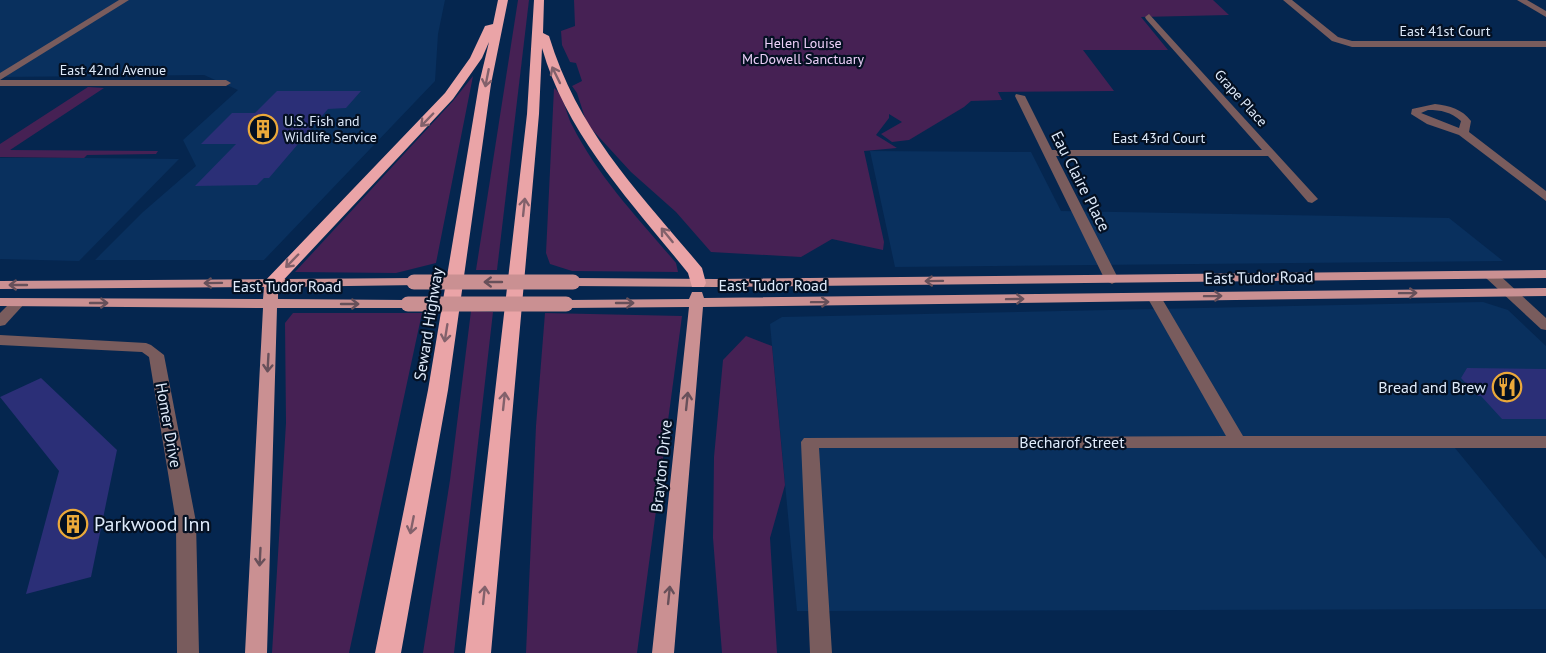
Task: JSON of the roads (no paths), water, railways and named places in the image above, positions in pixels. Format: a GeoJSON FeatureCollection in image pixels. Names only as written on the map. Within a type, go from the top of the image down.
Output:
{"type":"FeatureCollection","features":[{"type":"Feature","properties":{"kind":"highway"},"geometry":{"type":"LineString","coordinates":[[271,283],[449,96],[476,58],[502,0]]}},
{"type":"Feature","properties":{"kind":"highway","name":"Seward Highway"},"geometry":{"type":"LineString","coordinates":[[388,653],[438,390],[485,84],[502,0]]}},
{"type":"Feature","properties":{"kind":"highway"},"geometry":{"type":"LineString","coordinates":[[539,6],[550,63],[579,121],[630,192],[696,272],[698,283]]}},
{"type":"Feature","properties":{"kind":"highway"},"geometry":{"type":"LineString","coordinates":[[478,653],[533,114],[539,6]]}},
{"type":"Feature","properties":{"kind":"main road","name":"East Tudor Road"},"geometry":{"type":"LineString","coordinates":[[0,285],[414,282],[698,283],[1546,274]]}},
{"type":"Feature","properties":{"kind":"main road"},"geometry":{"type":"LineString","coordinates":[[255,653],[271,283]]}},
{"type":"Feature","properties":{"kind":"main road","name":"Brayton Drive"},"geometry":{"type":"LineString","coordinates":[[663,653],[698,283]]}},
{"type":"Feature","properties":{"kind":"main road","name":"East Tudor Road"},"geometry":{"type":"LineString","coordinates":[[0,302],[566,304],[1546,292]]}},
{"type":"Feature","properties":{"kind":"street"},"geometry":{"type":"LineString","coordinates":[[0,77],[125,0]]}},
{"type":"Feature","properties":{"kind":"street","name":"East 41st Court"},"geometry":{"type":"LineString","coordinates":[[1287,0],[1329,34],[1345,43],[1382,45],[1546,44]]}},
{"type":"Feature","properties":{"kind":"street"},"geometry":{"type":"LineString","coordinates":[[1521,0],[1546,14]]}},
{"type":"Feature","properties":{"kind":"street","name":"Grape Place"},"geometry":{"type":"LineString","coordinates":[[1149,17],[1312,199]]}},
{"type":"Feature","properties":{"kind":"street","name":"East 42nd Avenue"},"geometry":{"type":"LineString","coordinates":[[0,82],[226,83]]}},
{"type":"Feature","properties":{"kind":"street","name":"Eau Claire Place"},"geometry":{"type":"LineString","coordinates":[[1020,96],[1112,280]]}},
{"type":"Feature","properties":{"kind":"street"},"geometry":{"type":"LineString","coordinates":[[1463,133],[1546,197]]}},
{"type":"Feature","properties":{"kind":"street","name":"East 43rd Court"},"geometry":{"type":"LineString","coordinates":[[1048,153],[1270,153]]}},
{"type":"Feature","properties":{"kind":"street"},"geometry":{"type":"LineString","coordinates":[[1491,275],[1546,326]]}},
{"type":"Feature","properties":{"kind":"street"},"geometry":{"type":"LineString","coordinates":[[1154,297],[1238,442]]}},
{"type":"Feature","properties":{"kind":"street"},"geometry":{"type":"LineString","coordinates":[[0,322],[20,302]]}},
{"type":"Feature","properties":{"kind":"street","name":"Homer Drive"},"geometry":{"type":"LineString","coordinates":[[0,340],[146,348],[156,355],[186,522],[188,653]]}},
{"type":"Feature","properties":{"kind":"street","name":"Becharof Street"},"geometry":{"type":"LineString","coordinates":[[821,653],[810,442],[1546,442]]}},
{"type":"Feature","properties":{"kind":"place","name":"U.S. Fish and Wildlife Service"},"geometry":{"type":"Point","coordinates":[263,129]}},
{"type":"Feature","properties":{"kind":"place","name":"Bread and Brew"},"geometry":{"type":"Point","coordinates":[1507,387]}},
{"type":"Feature","properties":{"kind":"place","name":"Parkwood Inn"},"geometry":{"type":"Point","coordinates":[73,524]}},
{"type":"Feature","properties":{"kind":"park label","name":"Helen Louise McDowell Sanctuary"},"geometry":{"type":"Point","coordinates":[803,52]}}]}
